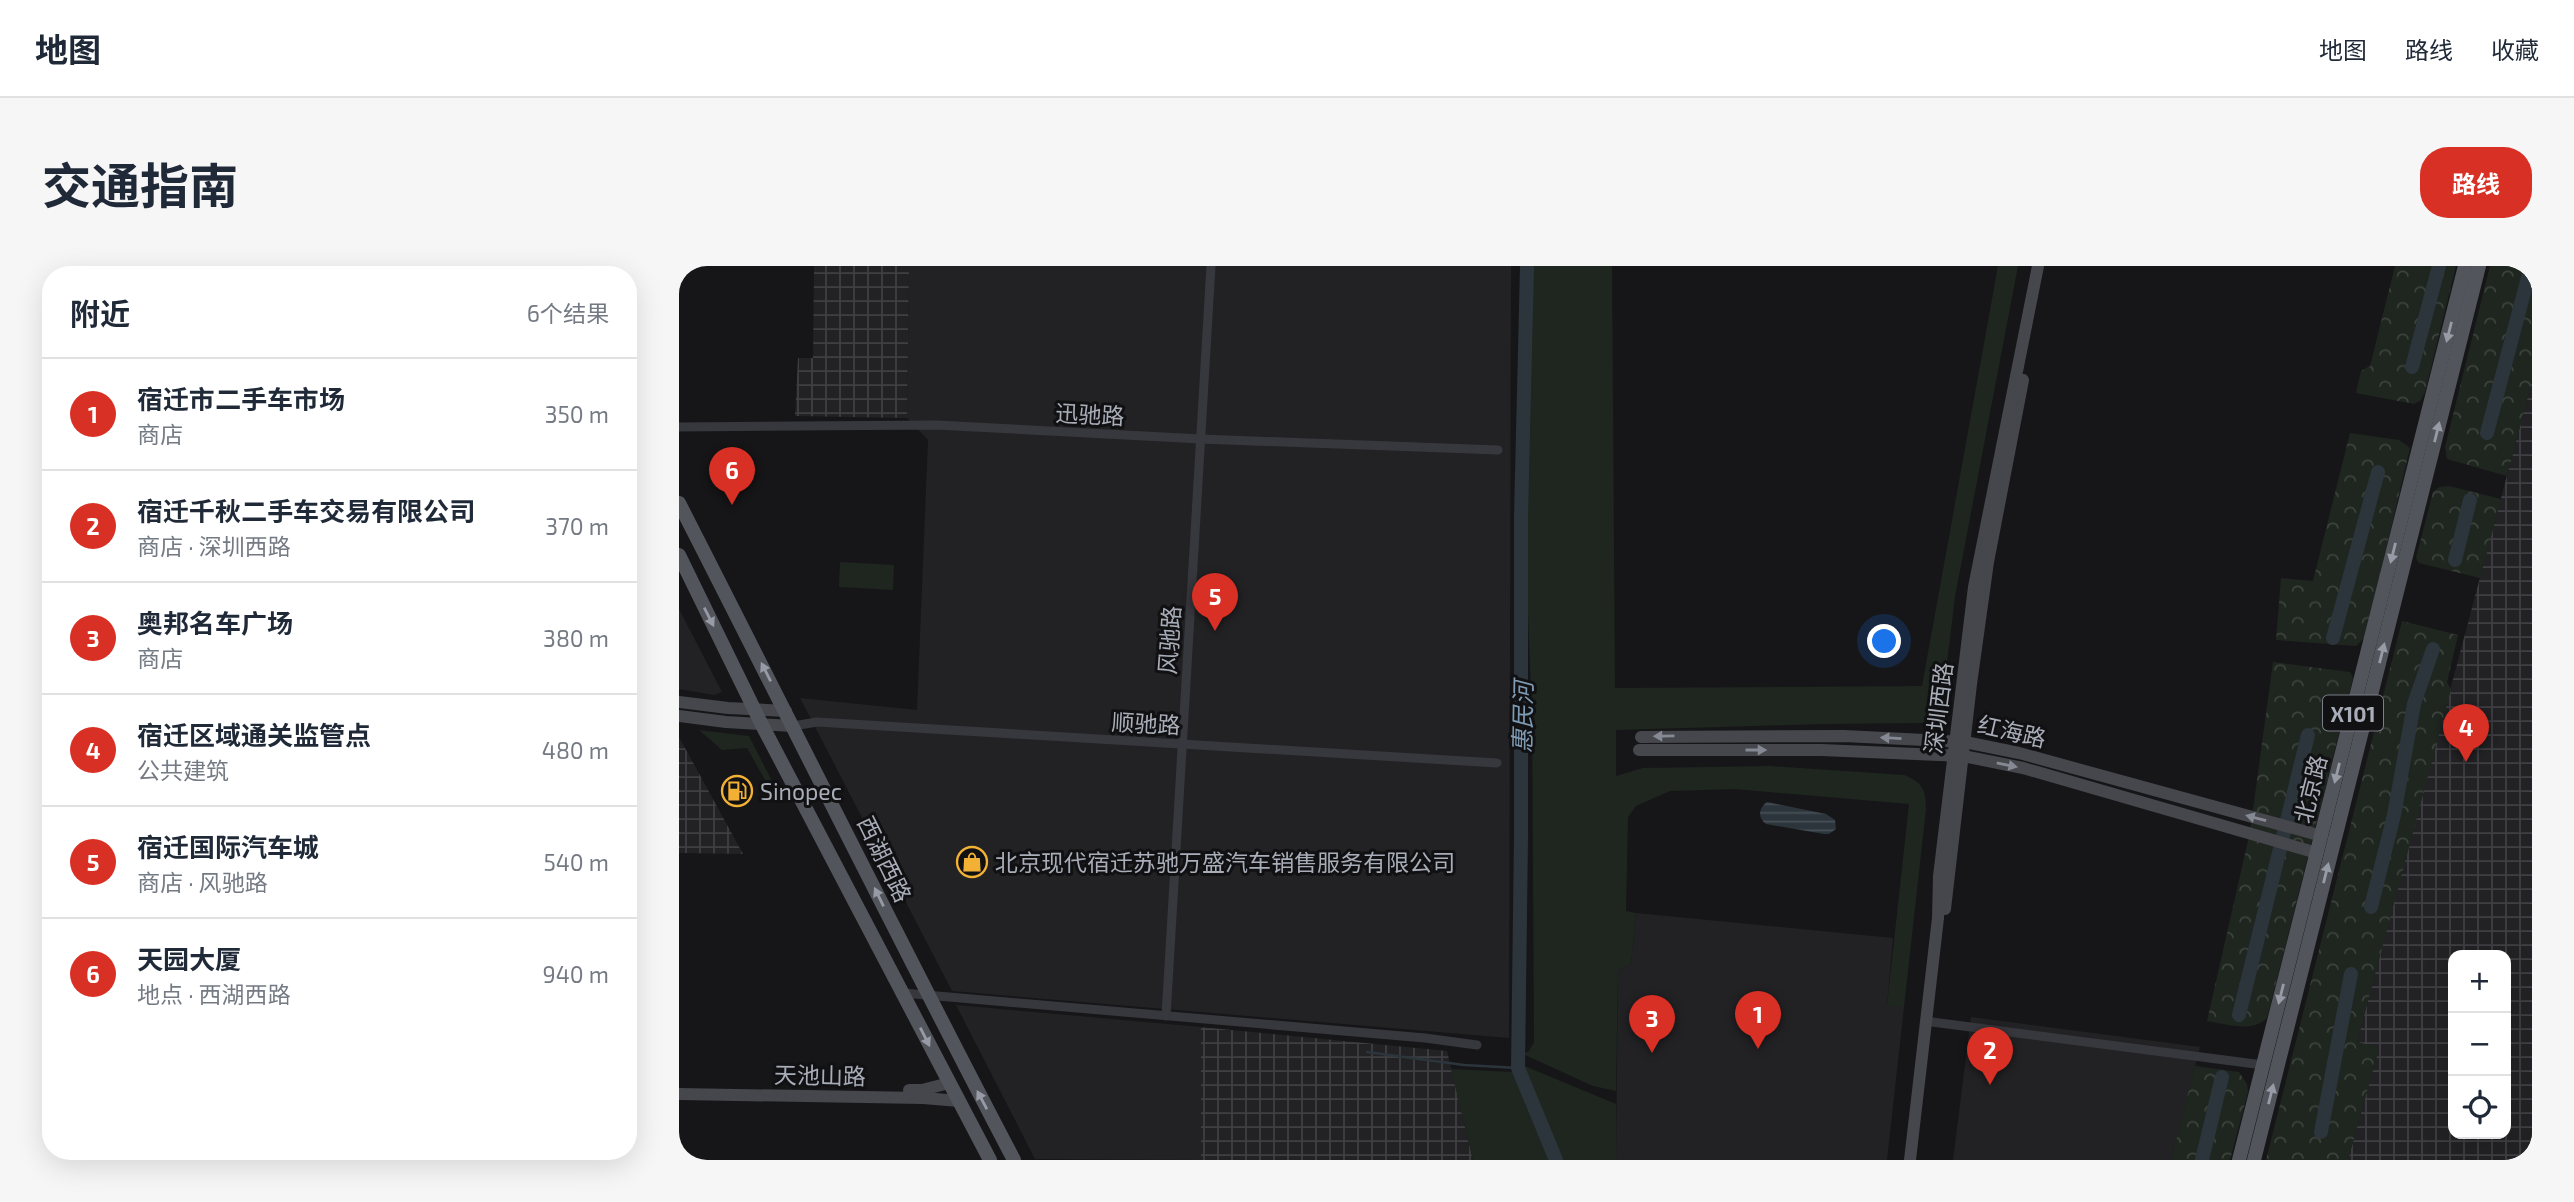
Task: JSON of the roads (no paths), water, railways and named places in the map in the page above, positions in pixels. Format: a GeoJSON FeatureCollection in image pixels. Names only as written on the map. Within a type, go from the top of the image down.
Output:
{"type":"FeatureCollection","features":[{"type":"Feature","properties":{"kind":"main road","name":"北京路"},"geometry":{"type":"LineString","coordinates":[[2239,1160],[2465,266]]}},
{"type":"Feature","properties":{"kind":"main road","name":"北京路"},"geometry":{"type":"LineString","coordinates":[[2254,1160],[2479,266]]}},
{"type":"Feature","properties":{"kind":"main road","name":"西湖西路"},"geometry":{"type":"LineString","coordinates":[[679,503],[927,995],[1014,1160]]}},
{"type":"Feature","properties":{"kind":"main road","name":"西湖西路"},"geometry":{"type":"LineString","coordinates":[[679,555],[762,724],[990,1160]]}},
{"type":"Feature","properties":{"kind":"street","name":"风驰路"},"geometry":{"type":"LineString","coordinates":[[1166,1016],[1211,266]]}},
{"type":"Feature","properties":{"kind":"street","name":"深圳西路"},"geometry":{"type":"LineString","coordinates":[[1960,742],[1975,587],[2038,266]]}},
{"type":"Feature","properties":{"kind":"street","name":"深圳西路"},"geometry":{"type":"LineString","coordinates":[[1910,1160],[1960,742],[1988,562],[2047,266]]}},
{"type":"Feature","properties":{"kind":"street","name":"迅驰路"},"geometry":{"type":"LineString","coordinates":[[679,427],[936,425],[1201,439],[1498,450]]}},
{"type":"Feature","properties":{"kind":"street"},"geometry":{"type":"LineString","coordinates":[[679,702],[786,711]]}},
{"type":"Feature","properties":{"kind":"street"},"geometry":{"type":"LineString","coordinates":[[679,716],[793,726]]}},
{"type":"Feature","properties":{"kind":"street","name":"顺驰路"},"geometry":{"type":"LineString","coordinates":[[793,726],[817,722],[1497,763]]}},
{"type":"Feature","properties":{"kind":"street","name":"红海路"},"geometry":{"type":"LineString","coordinates":[[2317,853],[2023,768],[1958,756],[1640,743],[1832,735],[1960,742],[2019,753],[2322,836]]}},
{"type":"Feature","properties":{"kind":"street","name":"深圳西路"},"geometry":{"type":"LineString","coordinates":[[1917,1160],[1958,756]]}},
{"type":"Feature","properties":{"kind":"street"},"geometry":{"type":"LineString","coordinates":[[903,993],[1477,1045]]}},
{"type":"Feature","properties":{"kind":"street"},"geometry":{"type":"LineString","coordinates":[[1932,1022],[2263,1065]]}},
{"type":"Feature","properties":{"kind":"street","name":"天池山路"},"geometry":{"type":"LineString","coordinates":[[679,1086],[922,1090],[949,1083]]}},
{"type":"Feature","properties":{"kind":"street","name":"天池山路"},"geometry":{"type":"LineString","coordinates":[[679,1094],[959,1101]]}},
{"type":"Feature","properties":{"kind":"waterway","name":"惠民河"},"geometry":{"type":"LineString","coordinates":[[1527,266],[1521,516],[1518,1068],[1556,1160]]}},
{"type":"Feature","properties":{"kind":"waterway"},"geometry":{"type":"LineString","coordinates":[[2412,367],[2439,266]]}},
{"type":"Feature","properties":{"kind":"waterway"},"geometry":{"type":"LineString","coordinates":[[2487,433],[2531,266]]}},
{"type":"Feature","properties":{"kind":"waterway"},"geometry":{"type":"LineString","coordinates":[[2333,638],[2378,472]]}},
{"type":"Feature","properties":{"kind":"waterway"},"geometry":{"type":"LineString","coordinates":[[2455,560],[2470,500]]}},
{"type":"Feature","properties":{"kind":"waterway"},"geometry":{"type":"LineString","coordinates":[[2371,907],[2394,815],[2414,704],[2433,649]]}},
{"type":"Feature","properties":{"kind":"waterway"},"geometry":{"type":"LineString","coordinates":[[2239,1015],[2308,735]]}},
{"type":"Feature","properties":{"kind":"waterway"},"geometry":{"type":"LineString","coordinates":[[2321,1132],[2351,974]]}},
{"type":"Feature","properties":{"kind":"waterway"},"geometry":{"type":"LineString","coordinates":[[1367,1052],[1464,1065],[1518,1068]]}},
{"type":"Feature","properties":{"kind":"waterway"},"geometry":{"type":"LineString","coordinates":[[2202,1160],[2222,1077]]}},
{"type":"Feature","properties":{"kind":"place","name":"天园大厦"},"geometry":{"type":"Point","coordinates":[732,505]}},
{"type":"Feature","properties":{"kind":"place","name":"宿迁国际汽车城"},"geometry":{"type":"Point","coordinates":[1215,631]}},
{"type":"Feature","properties":{"kind":"place","name":"宿迁区域通关监管点"},"geometry":{"type":"Point","coordinates":[2466,762]}},
{"type":"Feature","properties":{"kind":"place","name":"Sinopec"},"geometry":{"type":"Point","coordinates":[737,791]}},
{"type":"Feature","properties":{"kind":"place","name":"北京现代宿迁苏驰万盛汽车销售服务有限公司"},"geometry":{"type":"Point","coordinates":[972,862]}},
{"type":"Feature","properties":{"kind":"place","name":"宿迁市二手车市场"},"geometry":{"type":"Point","coordinates":[1758,1049]}},
{"type":"Feature","properties":{"kind":"place","name":"奥邦名车广场"},"geometry":{"type":"Point","coordinates":[1652,1053]}},
{"type":"Feature","properties":{"kind":"place","name":"宿迁千秋二手车交易有限公司"},"geometry":{"type":"Point","coordinates":[1990,1085]}}]}
